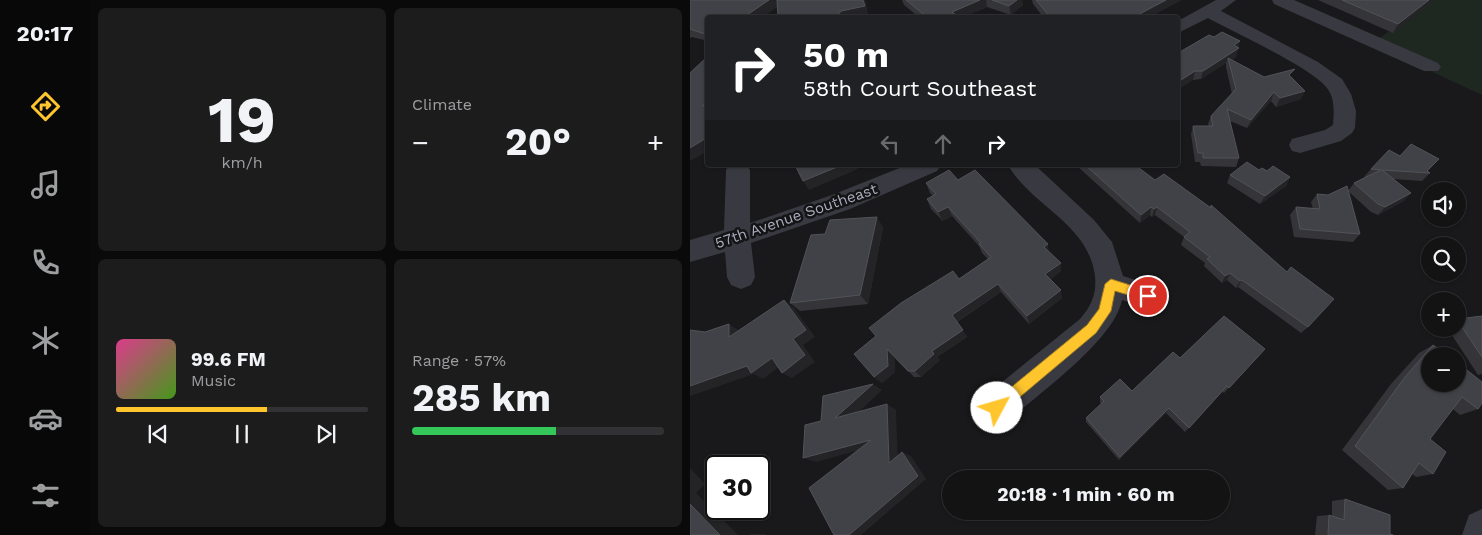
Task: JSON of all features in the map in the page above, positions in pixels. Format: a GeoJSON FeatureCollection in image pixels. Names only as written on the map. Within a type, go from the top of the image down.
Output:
{"type":"FeatureCollection","features":[{"type":"Feature","properties":{"kind":"street"},"geometry":{"type":"LineString","coordinates":[[1180,27],[1228,0]]}},
{"type":"Feature","properties":{"kind":"street"},"geometry":{"type":"LineString","coordinates":[[1280,0],[1431,67]]}},
{"type":"Feature","properties":{"kind":"street"},"geometry":{"type":"LineString","coordinates":[[1207,12],[1311,66],[1335,83],[1341,94],[1345,110],[1344,128],[1333,136],[1300,145]]}},
{"type":"Feature","properties":{"kind":"street","name":"57th Avenue Southeast"},"geometry":{"type":"LineString","coordinates":[[690,252],[820,211],[924,167]]}},
{"type":"Feature","properties":{"kind":"street"},"geometry":{"type":"LineString","coordinates":[[997,408],[1091,329],[1105,311],[1111,284],[1103,250],[1085,227],[1022,167]]}},
{"type":"Feature","properties":{"kind":"street"},"geometry":{"type":"LineString","coordinates":[[738,170],[737,238],[742,277]]}},
{"type":"Feature","properties":{"kind":"street"},"geometry":{"type":"LineString","coordinates":[[1111,284],[1148,296]]}},
{"type":"Feature","properties":{"kind":"street"},"geometry":{"type":"LineString","coordinates":[[1481,535],[1482,528]]}},
{"type":"Feature","properties":{"kind":"shaded area"},"geometry":{"type":"Polygon","coordinates":[[[1430,0],[1482,0],[1482,95],[1372,44],[1430,0]]]}},
{"type":"Feature","properties":{"kind":"building"},"geometry":{"type":"Polygon","coordinates":[[[690,0],[769,0],[747,15],[705,15],[705,34],[690,29],[690,0]]]}},
{"type":"Feature","properties":{"kind":"building"},"geometry":{"type":"Polygon","coordinates":[[[777,0],[863,0],[865,6],[841,11],[838,15],[778,15],[777,0]]]}},
{"type":"Feature","properties":{"kind":"building"},"geometry":{"type":"Polygon","coordinates":[[[906,0],[980,0],[952,12],[956,15],[924,15],[906,0]]]}},
{"type":"Feature","properties":{"kind":"building"},"geometry":{"type":"Polygon","coordinates":[[[992,0],[1017,0],[1009,6],[992,0]]]}},
{"type":"Feature","properties":{"kind":"building"},"geometry":{"type":"Polygon","coordinates":[[[1036,0],[1166,0],[1138,15],[1048,15],[1036,0]]]}},
{"type":"Feature","properties":{"kind":"building"},"geometry":{"type":"Polygon","coordinates":[[[1342,0],[1429,0],[1398,24],[1342,0]]]}},
{"type":"Feature","properties":{"kind":"building"},"geometry":{"type":"Polygon","coordinates":[[[1222,32],[1240,41],[1234,45],[1239,48],[1203,71],[1195,71],[1180,81],[1180,52],[1209,35],[1214,37],[1222,32]]]}},
{"type":"Feature","properties":{"kind":"building"},"geometry":{"type":"Polygon","coordinates":[[[1228,58],[1264,77],[1295,69],[1289,75],[1305,91],[1280,98],[1274,92],[1251,120],[1227,109],[1239,158],[1203,158],[1203,153],[1198,153],[1193,126],[1213,126],[1211,116],[1236,89],[1228,58]]]}},
{"type":"Feature","properties":{"kind":"building"},"geometry":{"type":"Polygon","coordinates":[[[705,59],[705,104],[702,106],[705,106],[705,139],[690,148],[690,73],[705,59]]]}},
{"type":"Feature","properties":{"kind":"building"},"geometry":{"type":"Polygon","coordinates":[[[1411,144],[1439,159],[1427,171],[1430,173],[1382,170],[1411,193],[1385,207],[1378,204],[1354,183],[1381,170],[1371,169],[1389,150],[1400,156],[1411,144]]]}},
{"type":"Feature","properties":{"kind":"building"},"geometry":{"type":"Polygon","coordinates":[[[1247,162],[1259,170],[1262,168],[1267,171],[1273,166],[1290,177],[1265,196],[1230,175],[1247,162]]]}},
{"type":"Feature","properties":{"kind":"building"},"geometry":{"type":"Polygon","coordinates":[[[796,167],[837,167],[803,181],[796,167]]]}},
{"type":"Feature","properties":{"kind":"building"},"geometry":{"type":"Polygon","coordinates":[[[1087,167],[1138,167],[1155,180],[1164,174],[1211,208],[1211,205],[1287,272],[1291,267],[1334,299],[1308,327],[1242,280],[1240,281],[1230,273],[1225,276],[1207,259],[1210,257],[1184,237],[1190,232],[1157,207],[1154,209],[1151,207],[1141,215],[1087,167]]]}},
{"type":"Feature","properties":{"kind":"building"},"geometry":{"type":"Polygon","coordinates":[[[949,170],[958,180],[975,170],[1048,244],[1044,247],[1061,263],[1045,274],[1061,290],[1027,316],[998,284],[952,315],[963,330],[932,351],[934,354],[915,371],[908,371],[887,349],[888,366],[874,377],[854,354],[876,336],[869,328],[901,303],[953,271],[959,279],[991,257],[979,244],[981,243],[948,207],[938,212],[927,199],[936,194],[926,183],[949,170]]]}},
{"type":"Feature","properties":{"kind":"building"},"geometry":{"type":"Polygon","coordinates":[[[1347,186],[1360,234],[1300,229],[1296,207],[1320,209],[1317,194],[1328,195],[1347,186]]]}},
{"type":"Feature","properties":{"kind":"building"},"geometry":{"type":"Polygon","coordinates":[[[877,217],[860,295],[790,303],[811,235],[825,234],[830,220],[877,217]]]}},
{"type":"Feature","properties":{"kind":"building"},"geometry":{"type":"Polygon","coordinates":[[[784,300],[806,330],[793,339],[805,355],[782,373],[772,358],[751,373],[747,366],[690,386],[690,330],[705,332],[729,324],[729,337],[784,300]]]}},
{"type":"Feature","properties":{"kind":"building"},"geometry":{"type":"Polygon","coordinates":[[[1224,316],[1265,349],[1229,388],[1227,386],[1189,428],[1169,408],[1120,457],[1086,418],[1104,401],[1100,397],[1120,379],[1132,391],[1173,352],[1180,358],[1224,316]]]}},
{"type":"Feature","properties":{"kind":"building"},"geometry":{"type":"Polygon","coordinates":[[[1482,316],[1482,357],[1466,333],[1466,318],[1482,316]]]}},
{"type":"Feature","properties":{"kind":"building"},"geometry":{"type":"Polygon","coordinates":[[[1421,359],[1421,392],[1466,392],[1466,369],[1482,382],[1482,403],[1478,409],[1462,397],[1430,439],[1446,452],[1433,474],[1419,463],[1403,488],[1355,446],[1405,377],[1421,359]]]}},
{"type":"Feature","properties":{"kind":"building"},"geometry":{"type":"Polygon","coordinates":[[[873,384],[835,418],[887,404],[889,463],[902,452],[918,476],[849,535],[834,535],[809,488],[871,440],[803,458],[805,425],[821,421],[823,396],[873,384]]]}},
{"type":"Feature","properties":{"kind":"building"},"geometry":{"type":"Polygon","coordinates":[[[1345,499],[1390,515],[1390,534],[1393,535],[1328,535],[1329,515],[1344,520],[1345,499]]]}},
{"type":"Feature","properties":{"kind":"building"},"geometry":{"type":"Polygon","coordinates":[[[690,504],[720,535],[690,535],[690,504]]]}},
{"type":"Feature","properties":{"kind":"route"},"geometry":{"type":"LineString","coordinates":[[997,408],[1066,353],[1091,329],[1105,311],[1111,284],[1148,296]]}}]}
